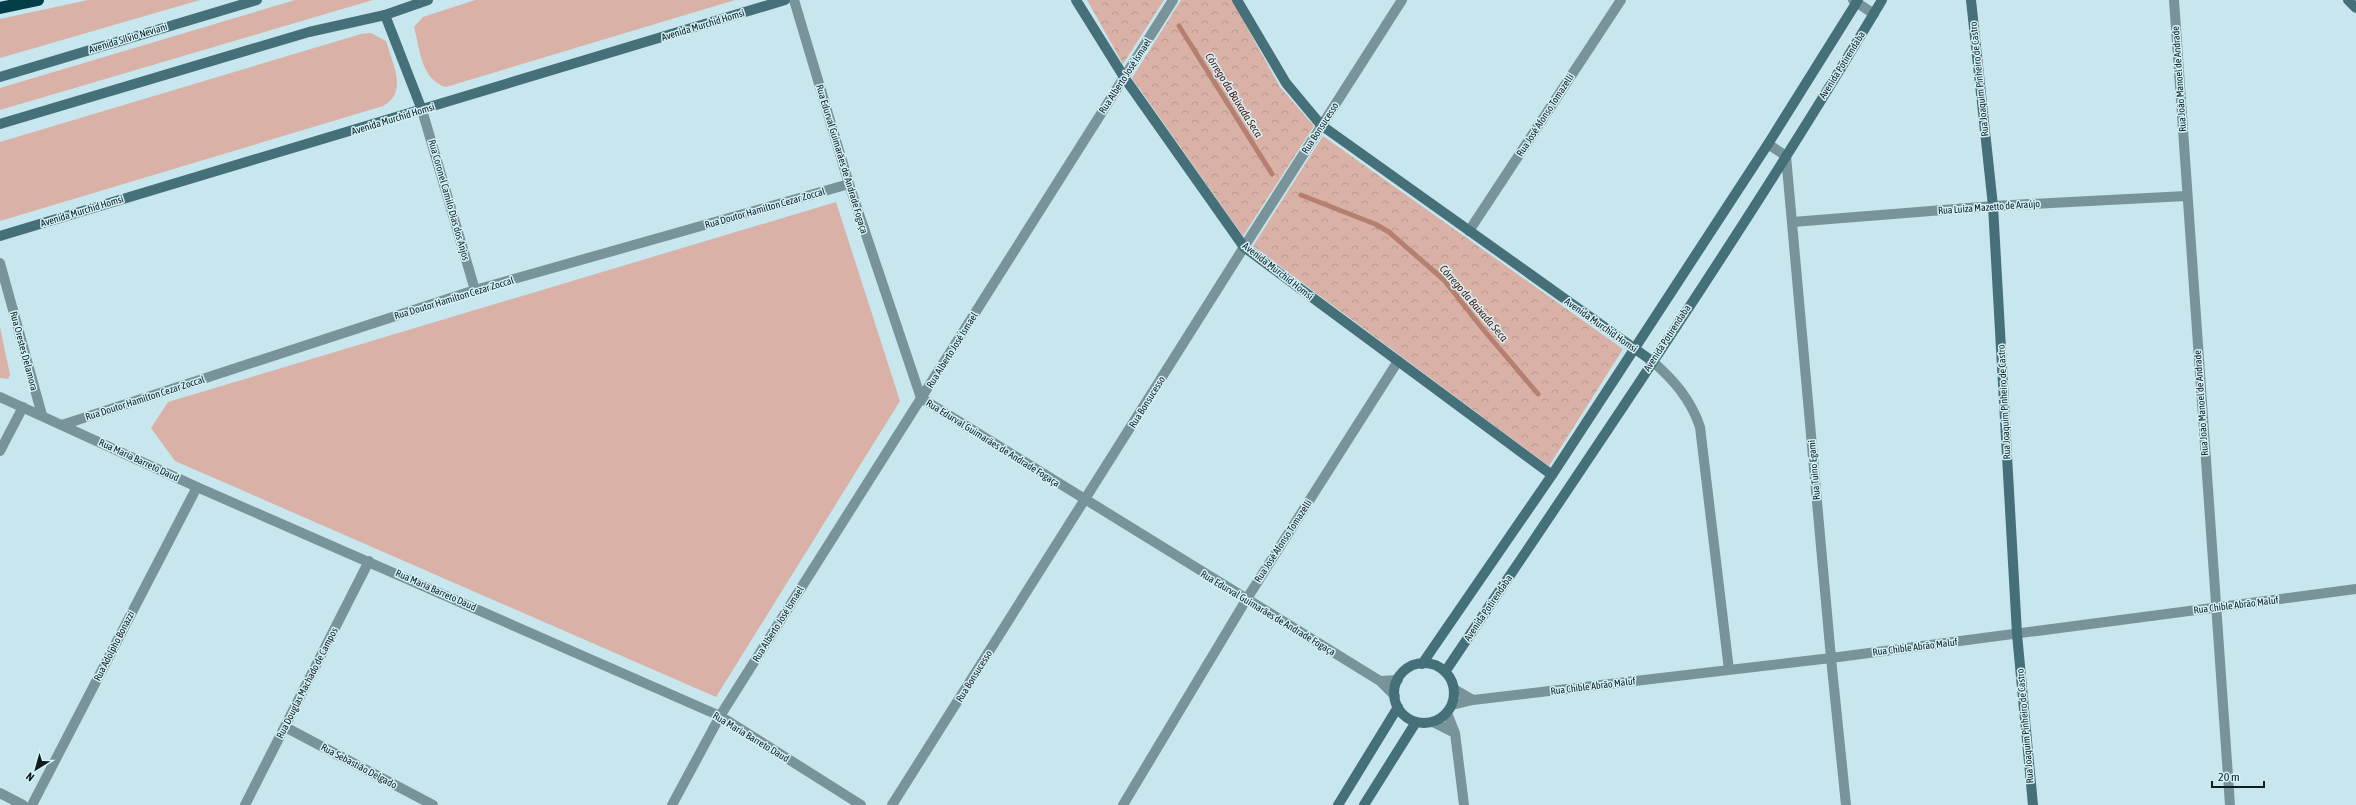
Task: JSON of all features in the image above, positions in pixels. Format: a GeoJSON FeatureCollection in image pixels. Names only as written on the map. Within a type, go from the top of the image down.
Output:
{"type":"FeatureCollection","features":[{"type":"Feature","properties":{"kind":"highway"},"geometry":{"type":"LineString","coordinates":[[0,8],[38,0]]}},
{"type":"Feature","properties":{"kind":"main road","name":"Avenida Sílvio Neviani"},"geometry":{"type":"LineString","coordinates":[[0,77],[257,0]]}},
{"type":"Feature","properties":{"kind":"main road"},"geometry":{"type":"LineString","coordinates":[[0,124],[309,32],[385,15],[428,0]]}},
{"type":"Feature","properties":{"kind":"main road","name":"Avenida Murchid Homsi"},"geometry":{"type":"LineString","coordinates":[[0,236],[785,0]]}},
{"type":"Feature","properties":{"kind":"main road","name":"Avenida Murchid Homsi"},"geometry":{"type":"LineString","coordinates":[[1076,0],[1124,77],[1244,247],[1552,475]]}},
{"type":"Feature","properties":{"kind":"main road","name":"Avenida Murchid Homsi"},"geometry":{"type":"LineString","coordinates":[[1237,0],[1286,83],[1321,125],[1652,361]]}},
{"type":"Feature","properties":{"kind":"main road","name":"Avenida Potirendaba"},"geometry":{"type":"LineString","coordinates":[[1445,672],[1652,361],[1786,156],[1882,0]]}},
{"type":"Feature","properties":{"kind":"main road","name":"Rua Joaquim Pinheiro de Castro"},"geometry":{"type":"LineString","coordinates":[[1971,0],[1993,206],[2016,634],[2033,805]]}},
{"type":"Feature","properties":{"kind":"main road"},"geometry":{"type":"LineString","coordinates":[[2348,0],[2356,8]]}},
{"type":"Feature","properties":{"kind":"main road","name":"Avenida Potirendaba"},"geometry":{"type":"LineString","coordinates":[[1422,664],[1552,475],[1633,348],[1768,144],[1856,1]]}},
{"type":"Feature","properties":{"kind":"main road"},"geometry":{"type":"LineString","coordinates":[[385,15],[422,110]]}},
{"type":"Feature","properties":{"kind":"main road"},"geometry":{"type":"LineString","coordinates":[[1422,664],[1434,665],[1445,672],[1454,689],[1450,709],[1433,722],[1416,722],[1402,714],[1395,696],[1398,680],[1408,669],[1422,664]]}},
{"type":"Feature","properties":{"kind":"main road"},"geometry":{"type":"LineString","coordinates":[[1338,805],[1398,707]]}},
{"type":"Feature","properties":{"kind":"main road"},"geometry":{"type":"LineString","coordinates":[[1364,805],[1416,722]]}},
{"type":"Feature","properties":{"kind":"street","name":"Rua Edurval Guimarães de Andrade Fogaça"},"geometry":{"type":"LineString","coordinates":[[794,0],[849,184],[921,398],[1246,600],[1380,681],[1395,696]]}},
{"type":"Feature","properties":{"kind":"street","name":"Rua Alberto José Ismael"},"geometry":{"type":"LineString","coordinates":[[672,805],[720,716],[1173,0]]}},
{"type":"Feature","properties":{"kind":"street","name":"Rua Bonsucesso"},"geometry":{"type":"LineString","coordinates":[[892,805],[1321,125],[1402,0]]}},
{"type":"Feature","properties":{"kind":"street","name":"Rua José Afonso Tomazelli"},"geometry":{"type":"LineString","coordinates":[[1469,231],[1621,0]]}},
{"type":"Feature","properties":{"kind":"street","name":"Rua João Manoel de Andrade"},"geometry":{"type":"LineString","coordinates":[[2174,0],[2186,196],[2230,805]]}},
{"type":"Feature","properties":{"kind":"street"},"geometry":{"type":"LineString","coordinates":[[1856,1],[1874,14]]}},
{"type":"Feature","properties":{"kind":"street","name":"Rua Coronel Camilo Dias dos Anjos"},"geometry":{"type":"LineString","coordinates":[[422,110],[475,290]]}},
{"type":"Feature","properties":{"kind":"street"},"geometry":{"type":"LineString","coordinates":[[1768,144],[1786,156]]}},
{"type":"Feature","properties":{"kind":"street","name":"Rua Tuino Egami"},"geometry":{"type":"LineString","coordinates":[[1786,156],[1831,658],[1846,805]]}},
{"type":"Feature","properties":{"kind":"street","name":"Rua Doutor Hamilton Cezar Zoccal"},"geometry":{"type":"LineString","coordinates":[[62,424],[475,290],[849,184]]}},
{"type":"Feature","properties":{"kind":"street","name":"Rua Luíza Mazetto de Araújo"},"geometry":{"type":"LineString","coordinates":[[1792,222],[1993,206],[2186,196]]}},
{"type":"Feature","properties":{"kind":"street","name":"Rua Orestes Delamora"},"geometry":{"type":"LineString","coordinates":[[0,263],[42,416]]}},
{"type":"Feature","properties":{"kind":"street","name":"Rua José Afonso Tomazelli"},"geometry":{"type":"LineString","coordinates":[[1123,805],[1246,600],[1398,361]]}},
{"type":"Feature","properties":{"kind":"street"},"geometry":{"type":"LineString","coordinates":[[1652,361],[1670,377],[1690,403],[1700,427],[1729,670]]}},
{"type":"Feature","properties":{"kind":"street","name":"Rua Maria Barreto Daud"},"geometry":{"type":"LineString","coordinates":[[0,397],[62,424],[197,487],[369,560],[720,716],[861,805]]}},
{"type":"Feature","properties":{"kind":"street"},"geometry":{"type":"LineString","coordinates":[[0,451],[23,407]]}},
{"type":"Feature","properties":{"kind":"street","name":"Rua Adolpho Bonazzi"},"geometry":{"type":"LineString","coordinates":[[32,805],[197,487]]}},
{"type":"Feature","properties":{"kind":"street","name":"Rua Douglas Machado de Campos"},"geometry":{"type":"LineString","coordinates":[[245,805],[369,560]]}},
{"type":"Feature","properties":{"kind":"street","name":"Rua Chible Abrão Maluf"},"geometry":{"type":"LineString","coordinates":[[1450,709],[1473,700],[1831,658],[2356,589]]}},
{"type":"Feature","properties":{"kind":"street"},"geometry":{"type":"LineString","coordinates":[[1380,681],[1398,680]]}},
{"type":"Feature","properties":{"kind":"street"},"geometry":{"type":"LineString","coordinates":[[1454,689],[1473,700]]}},
{"type":"Feature","properties":{"kind":"street"},"geometry":{"type":"LineString","coordinates":[[1450,709],[1455,733],[1464,805]]}},
{"type":"Feature","properties":{"kind":"street"},"geometry":{"type":"LineString","coordinates":[[1433,722],[1455,733]]}},
{"type":"Feature","properties":{"kind":"street","name":"Rua Sebastião Delgado"},"geometry":{"type":"LineString","coordinates":[[285,728],[433,805]]}},
{"type":"Feature","properties":{"kind":"street"},"geometry":{"type":"LineString","coordinates":[[0,793],[23,805]]}},
{"type":"Feature","properties":{"kind":"green space"},"geometry":{"type":"Polygon","coordinates":[[[88,0],[200,0],[0,58],[0,19],[88,0]]]}},
{"type":"Feature","properties":{"kind":"green space"},"geometry":{"type":"Polygon","coordinates":[[[295,0],[373,0],[0,110],[0,88],[295,0]]]}},
{"type":"Feature","properties":{"kind":"green space"},"geometry":{"type":"Polygon","coordinates":[[[475,0],[735,0],[446,87],[431,78],[426,71],[420,54],[414,27],[423,17],[475,0]]]}},
{"type":"Feature","properties":{"kind":"green space"},"geometry":{"type":"Polygon","coordinates":[[[1087,0],[1164,0],[1123,64],[1087,0]]]}},
{"type":"Feature","properties":{"kind":"green space"},"geometry":{"type":"Polygon","coordinates":[[[1181,0],[1232,0],[1280,87],[1314,126],[1243,236],[1132,78],[1181,0]]]}},
{"type":"Feature","properties":{"kind":"green space"},"geometry":{"type":"Polygon","coordinates":[[[371,33],[386,41],[395,68],[397,85],[395,93],[391,100],[383,106],[0,221],[0,142],[361,34],[371,33]]]}},
{"type":"Feature","properties":{"kind":"green space"},"geometry":{"type":"Polygon","coordinates":[[[1323,136],[1623,349],[1549,466],[1253,246],[1323,136]]]}},
{"type":"Feature","properties":{"kind":"green space"},"geometry":{"type":"Polygon","coordinates":[[[836,202],[900,401],[716,697],[175,461],[151,428],[168,402],[836,202]]]}},
{"type":"Feature","properties":{"kind":"green space"},"geometry":{"type":"Polygon","coordinates":[[[0,327],[10,375],[8,379],[0,378],[0,327]]]}},
{"type":"Feature","properties":{"kind":"waterway","name":"Córrego da Baixada Seca"},"geometry":{"type":"LineString","coordinates":[[1179,26],[1272,174]]}},
{"type":"Feature","properties":{"kind":"waterway","name":"Córrego da Baixada Seca"},"geometry":{"type":"LineString","coordinates":[[1301,195],[1375,224],[1389,232],[1444,280],[1482,328],[1538,394]]}}]}
